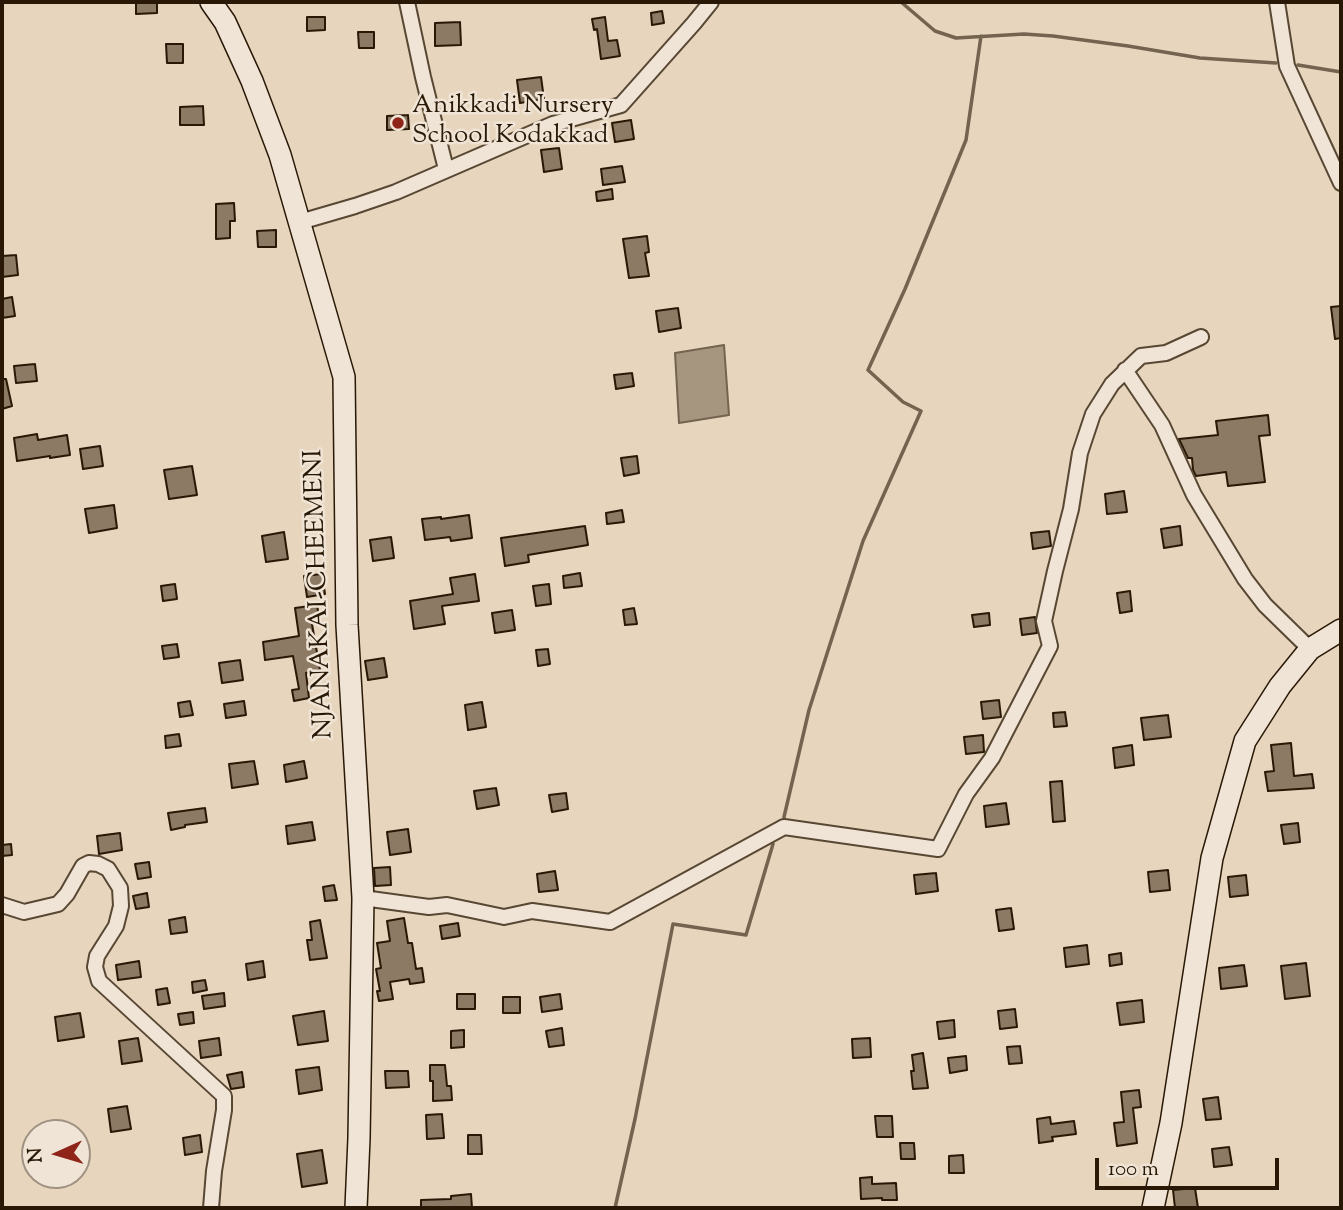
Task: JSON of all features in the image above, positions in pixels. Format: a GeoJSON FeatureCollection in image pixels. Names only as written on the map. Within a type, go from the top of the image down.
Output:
{"type":"FeatureCollection","features":[{"type":"Feature","properties":{"kind":"main road","name":"NJANAKAI-CHEEMENI"},"geometry":{"type":"LineString","coordinates":[[211,2],[225,22],[252,81],[280,155],[344,377],[347,625],[363,898],[356,1208]]}},
{"type":"Feature","properties":{"kind":"main road"},"geometry":{"type":"LineString","coordinates":[[1153,1208],[1171,1123],[1212,858],[1245,741],[1280,686],[1310,649],[1341,630]]}},
{"type":"Feature","properties":{"kind":"street"},"geometry":{"type":"LineString","coordinates":[[407,2],[446,169]]}},
{"type":"Feature","properties":{"kind":"street"},"geometry":{"type":"LineString","coordinates":[[300,222],[396,192],[553,124],[621,105],[711,2]]}},
{"type":"Feature","properties":{"kind":"street"},"geometry":{"type":"LineString","coordinates":[[1277,2],[1287,66],[1341,184]]}},
{"type":"Feature","properties":{"kind":"street"},"geometry":{"type":"LineString","coordinates":[[363,898],[429,906],[447,905],[504,917],[532,911],[610,922],[784,827],[938,849],[967,794],[992,758],[1050,646],[1044,621],[1071,509],[1080,453],[1093,414],[1112,384],[1141,356],[1166,353],[1201,337]]}},
{"type":"Feature","properties":{"kind":"street"},"geometry":{"type":"LineString","coordinates":[[1125,370],[1162,425],[1194,495],[1245,579],[1265,605],[1310,649]]}},
{"type":"Feature","properties":{"kind":"street"},"geometry":{"type":"LineString","coordinates":[[2,905],[24,912],[58,904],[83,866],[89,863],[98,864],[108,869],[120,888],[121,905],[116,926],[97,956],[95,967],[99,981],[224,1096],[211,1208]]}},
{"type":"Feature","properties":{"kind":"shaded area"},"geometry":{"type":"Polygon","coordinates":[[[724,345],[729,415],[679,423],[675,353],[724,345]]]}},
{"type":"Feature","properties":{"kind":"building"},"geometry":{"type":"Polygon","coordinates":[[[136,2],[157,2],[157,13],[136,14],[136,2]]]}},
{"type":"Feature","properties":{"kind":"building"},"geometry":{"type":"Polygon","coordinates":[[[662,11],[664,23],[652,25],[651,13],[662,11]]]}},
{"type":"Feature","properties":{"kind":"building"},"geometry":{"type":"Polygon","coordinates":[[[307,17],[325,17],[325,30],[307,31],[307,17]]]}},
{"type":"Feature","properties":{"kind":"building"},"geometry":{"type":"Polygon","coordinates":[[[605,17],[608,41],[617,40],[620,56],[601,59],[597,29],[594,30],[592,19],[605,17]]]}},
{"type":"Feature","properties":{"kind":"building"},"geometry":{"type":"Polygon","coordinates":[[[460,22],[461,45],[435,46],[435,23],[460,22]]]}},
{"type":"Feature","properties":{"kind":"building"},"geometry":{"type":"Polygon","coordinates":[[[358,32],[374,32],[374,48],[359,48],[358,32]]]}},
{"type":"Feature","properties":{"kind":"building"},"geometry":{"type":"Polygon","coordinates":[[[166,44],[183,44],[183,63],[167,63],[166,44]]]}},
{"type":"Feature","properties":{"kind":"building"},"geometry":{"type":"Polygon","coordinates":[[[541,77],[544,99],[520,103],[517,80],[541,77]]]}},
{"type":"Feature","properties":{"kind":"building"},"geometry":{"type":"Polygon","coordinates":[[[203,106],[204,125],[180,125],[180,107],[203,106]]]}},
{"type":"Feature","properties":{"kind":"building","name":"Anikkadi Nursery School Kodakkad"},"geometry":{"type":"Polygon","coordinates":[[[408,115],[409,129],[387,130],[387,116],[408,115]]]}},
{"type":"Feature","properties":{"kind":"building"},"geometry":{"type":"Polygon","coordinates":[[[631,120],[634,139],[615,142],[612,123],[631,120]]]}},
{"type":"Feature","properties":{"kind":"building"},"geometry":{"type":"Polygon","coordinates":[[[559,148],[562,169],[544,172],[541,150],[559,148]]]}},
{"type":"Feature","properties":{"kind":"building"},"geometry":{"type":"Polygon","coordinates":[[[622,166],[625,182],[603,185],[601,169],[622,166]]]}},
{"type":"Feature","properties":{"kind":"building"},"geometry":{"type":"Polygon","coordinates":[[[612,189],[613,199],[597,201],[596,192],[612,189]]]}},
{"type":"Feature","properties":{"kind":"building"},"geometry":{"type":"Polygon","coordinates":[[[234,203],[235,221],[230,221],[230,238],[216,239],[216,204],[234,203]]]}},
{"type":"Feature","properties":{"kind":"building"},"geometry":{"type":"Polygon","coordinates":[[[276,230],[276,247],[258,247],[257,231],[276,230]]]}},
{"type":"Feature","properties":{"kind":"building"},"geometry":{"type":"Polygon","coordinates":[[[647,236],[649,252],[645,253],[649,276],[629,278],[623,239],[647,236]]]}},
{"type":"Feature","properties":{"kind":"building"},"geometry":{"type":"Polygon","coordinates":[[[16,255],[18,275],[2,277],[2,256],[16,255]]]}},
{"type":"Feature","properties":{"kind":"building"},"geometry":{"type":"Polygon","coordinates":[[[12,297],[15,316],[2,318],[2,299],[12,297]]]}},
{"type":"Feature","properties":{"kind":"building"},"geometry":{"type":"Polygon","coordinates":[[[1341,306],[1341,338],[1335,339],[1331,307],[1341,306]]]}},
{"type":"Feature","properties":{"kind":"building"},"geometry":{"type":"Polygon","coordinates":[[[678,308],[681,328],[659,332],[656,311],[678,308]]]}},
{"type":"Feature","properties":{"kind":"building"},"geometry":{"type":"Polygon","coordinates":[[[35,364],[37,381],[16,383],[14,366],[35,364]]]}},
{"type":"Feature","properties":{"kind":"building"},"geometry":{"type":"Polygon","coordinates":[[[632,373],[634,386],[616,389],[614,375],[632,373]]]}},
{"type":"Feature","properties":{"kind":"building"},"geometry":{"type":"Polygon","coordinates":[[[2,379],[6,379],[12,406],[2,409],[2,379]]]}},
{"type":"Feature","properties":{"kind":"building"},"geometry":{"type":"Polygon","coordinates":[[[1268,415],[1270,435],[1259,436],[1265,482],[1228,486],[1226,472],[1196,476],[1192,458],[1188,458],[1179,439],[1218,435],[1216,421],[1268,415]]]}},
{"type":"Feature","properties":{"kind":"building"},"geometry":{"type":"Polygon","coordinates":[[[37,434],[38,440],[67,435],[70,455],[17,461],[14,438],[37,434]]]}},
{"type":"Feature","properties":{"kind":"building"},"geometry":{"type":"Polygon","coordinates":[[[100,446],[103,466],[83,469],[80,449],[100,446]]]}},
{"type":"Feature","properties":{"kind":"building"},"geometry":{"type":"Polygon","coordinates":[[[637,456],[639,473],[624,476],[621,458],[637,456]]]}},
{"type":"Feature","properties":{"kind":"building"},"geometry":{"type":"Polygon","coordinates":[[[192,466],[197,495],[169,499],[164,470],[192,466]]]}},
{"type":"Feature","properties":{"kind":"building"},"geometry":{"type":"Polygon","coordinates":[[[1124,491],[1127,512],[1107,514],[1105,494],[1124,491]]]}},
{"type":"Feature","properties":{"kind":"building"},"geometry":{"type":"Polygon","coordinates":[[[114,505],[117,528],[89,533],[85,509],[114,505]]]}},
{"type":"Feature","properties":{"kind":"building"},"geometry":{"type":"Polygon","coordinates":[[[622,510],[624,522],[607,524],[606,513],[622,510]]]}},
{"type":"Feature","properties":{"kind":"building"},"geometry":{"type":"Polygon","coordinates":[[[469,515],[472,538],[451,541],[450,537],[425,540],[422,519],[469,515]]]}},
{"type":"Feature","properties":{"kind":"building"},"geometry":{"type":"Polygon","coordinates":[[[585,526],[588,545],[528,555],[529,562],[505,566],[501,538],[585,526]]]}},
{"type":"Feature","properties":{"kind":"building"},"geometry":{"type":"Polygon","coordinates":[[[1180,526],[1182,545],[1164,548],[1161,529],[1180,526]]]}},
{"type":"Feature","properties":{"kind":"building"},"geometry":{"type":"Polygon","coordinates":[[[1049,531],[1051,546],[1033,549],[1031,533],[1049,531]]]}},
{"type":"Feature","properties":{"kind":"building"},"geometry":{"type":"Polygon","coordinates":[[[284,532],[288,559],[266,562],[262,536],[284,532]]]}},
{"type":"Feature","properties":{"kind":"building"},"geometry":{"type":"Polygon","coordinates":[[[391,537],[394,558],[373,561],[370,540],[391,537]]]}},
{"type":"Feature","properties":{"kind":"building"},"geometry":{"type":"Polygon","coordinates":[[[580,573],[582,586],[564,588],[563,576],[580,573]]]}},
{"type":"Feature","properties":{"kind":"building"},"geometry":{"type":"Polygon","coordinates":[[[322,574],[325,594],[307,597],[304,576],[322,574]]]}},
{"type":"Feature","properties":{"kind":"building"},"geometry":{"type":"Polygon","coordinates":[[[475,574],[479,601],[442,606],[445,624],[414,629],[410,601],[453,594],[450,578],[475,574]]]}},
{"type":"Feature","properties":{"kind":"building"},"geometry":{"type":"Polygon","coordinates":[[[175,584],[177,599],[163,601],[161,586],[175,584]]]}},
{"type":"Feature","properties":{"kind":"building"},"geometry":{"type":"Polygon","coordinates":[[[549,584],[551,604],[536,606],[533,586],[549,584]]]}},
{"type":"Feature","properties":{"kind":"building"},"geometry":{"type":"Polygon","coordinates":[[[1130,591],[1132,611],[1120,613],[1117,593],[1130,591]]]}},
{"type":"Feature","properties":{"kind":"building"},"geometry":{"type":"Polygon","coordinates":[[[317,605],[320,623],[312,624],[320,670],[306,673],[309,698],[294,701],[292,690],[299,689],[293,656],[265,660],[263,642],[299,636],[295,608],[317,605]]]}},
{"type":"Feature","properties":{"kind":"building"},"geometry":{"type":"Polygon","coordinates":[[[634,608],[637,624],[625,625],[623,610],[634,608]]]}},
{"type":"Feature","properties":{"kind":"building"},"geometry":{"type":"Polygon","coordinates":[[[512,610],[515,630],[495,633],[492,613],[512,610]]]}},
{"type":"Feature","properties":{"kind":"building"},"geometry":{"type":"Polygon","coordinates":[[[989,613],[990,625],[974,627],[972,615],[989,613]]]}},
{"type":"Feature","properties":{"kind":"building"},"geometry":{"type":"Polygon","coordinates":[[[1035,617],[1037,633],[1022,635],[1020,619],[1035,617]]]}},
{"type":"Feature","properties":{"kind":"building"},"geometry":{"type":"Polygon","coordinates":[[[177,644],[179,657],[164,659],[162,646],[177,644]]]}},
{"type":"Feature","properties":{"kind":"building"},"geometry":{"type":"Polygon","coordinates":[[[548,649],[550,664],[538,666],[536,650],[548,649]]]}},
{"type":"Feature","properties":{"kind":"building"},"geometry":{"type":"Polygon","coordinates":[[[384,658],[387,677],[368,680],[365,661],[384,658]]]}},
{"type":"Feature","properties":{"kind":"building"},"geometry":{"type":"Polygon","coordinates":[[[240,660],[243,680],[222,683],[219,663],[240,660]]]}},
{"type":"Feature","properties":{"kind":"building"},"geometry":{"type":"Polygon","coordinates":[[[999,700],[1001,717],[983,719],[981,702],[999,700]]]}},
{"type":"Feature","properties":{"kind":"building"},"geometry":{"type":"Polygon","coordinates":[[[190,701],[193,715],[180,717],[178,703],[190,701]]]}},
{"type":"Feature","properties":{"kind":"building"},"geometry":{"type":"Polygon","coordinates":[[[244,701],[246,715],[226,718],[224,704],[244,701]]]}},
{"type":"Feature","properties":{"kind":"building"},"geometry":{"type":"Polygon","coordinates":[[[482,702],[486,727],[468,730],[465,705],[482,702]]]}},
{"type":"Feature","properties":{"kind":"building"},"geometry":{"type":"Polygon","coordinates":[[[1065,712],[1067,726],[1054,727],[1053,713],[1065,712]]]}},
{"type":"Feature","properties":{"kind":"building"},"geometry":{"type":"Polygon","coordinates":[[[1168,715],[1171,737],[1144,740],[1141,718],[1168,715]]]}},
{"type":"Feature","properties":{"kind":"building"},"geometry":{"type":"Polygon","coordinates":[[[179,734],[181,746],[166,748],[165,736],[179,734]]]}},
{"type":"Feature","properties":{"kind":"building"},"geometry":{"type":"Polygon","coordinates":[[[983,735],[984,752],[966,754],[964,737],[983,735]]]}},
{"type":"Feature","properties":{"kind":"building"},"geometry":{"type":"Polygon","coordinates":[[[1291,743],[1294,776],[1312,774],[1314,788],[1268,791],[1265,772],[1274,771],[1271,745],[1291,743]]]}},
{"type":"Feature","properties":{"kind":"building"},"geometry":{"type":"Polygon","coordinates":[[[1132,745],[1134,765],[1115,768],[1113,748],[1132,745]]]}},
{"type":"Feature","properties":{"kind":"building"},"geometry":{"type":"Polygon","coordinates":[[[254,761],[258,784],[232,788],[229,764],[254,761]]]}},
{"type":"Feature","properties":{"kind":"building"},"geometry":{"type":"Polygon","coordinates":[[[304,761],[307,778],[286,782],[284,765],[304,761]]]}},
{"type":"Feature","properties":{"kind":"building"},"geometry":{"type":"Polygon","coordinates":[[[1062,781],[1065,821],[1053,822],[1050,782],[1062,781]]]}},
{"type":"Feature","properties":{"kind":"building"},"geometry":{"type":"Polygon","coordinates":[[[496,788],[499,805],[477,809],[474,791],[496,788]]]}},
{"type":"Feature","properties":{"kind":"building"},"geometry":{"type":"Polygon","coordinates":[[[566,793],[568,809],[552,812],[549,795],[566,793]]]}},
{"type":"Feature","properties":{"kind":"building"},"geometry":{"type":"Polygon","coordinates":[[[1006,803],[1009,824],[986,827],[984,806],[1006,803]]]}},
{"type":"Feature","properties":{"kind":"building"},"geometry":{"type":"Polygon","coordinates":[[[205,808],[207,822],[171,830],[168,813],[205,808]]]}},
{"type":"Feature","properties":{"kind":"building"},"geometry":{"type":"Polygon","coordinates":[[[312,822],[315,840],[288,844],[286,826],[312,822]]]}},
{"type":"Feature","properties":{"kind":"building"},"geometry":{"type":"Polygon","coordinates":[[[1298,823],[1300,842],[1284,844],[1281,825],[1298,823]]]}},
{"type":"Feature","properties":{"kind":"building"},"geometry":{"type":"Polygon","coordinates":[[[408,829],[411,852],[390,855],[387,832],[408,829]]]}},
{"type":"Feature","properties":{"kind":"building"},"geometry":{"type":"Polygon","coordinates":[[[120,833],[122,850],[99,854],[97,836],[120,833]]]}},
{"type":"Feature","properties":{"kind":"building"},"geometry":{"type":"Polygon","coordinates":[[[11,844],[12,855],[2,856],[2,845],[11,844]]]}},
{"type":"Feature","properties":{"kind":"building"},"geometry":{"type":"Polygon","coordinates":[[[149,862],[151,877],[138,879],[135,864],[149,862]]]}},
{"type":"Feature","properties":{"kind":"building"},"geometry":{"type":"Polygon","coordinates":[[[390,867],[391,885],[375,886],[374,868],[390,867]]]}},
{"type":"Feature","properties":{"kind":"building"},"geometry":{"type":"Polygon","coordinates":[[[1168,870],[1170,890],[1150,892],[1148,872],[1168,870]]]}},
{"type":"Feature","properties":{"kind":"building"},"geometry":{"type":"Polygon","coordinates":[[[555,871],[558,890],[539,892],[537,874],[555,871]]]}},
{"type":"Feature","properties":{"kind":"building"},"geometry":{"type":"Polygon","coordinates":[[[936,873],[938,891],[916,894],[914,875],[936,873]]]}},
{"type":"Feature","properties":{"kind":"building"},"geometry":{"type":"Polygon","coordinates":[[[1246,875],[1248,895],[1230,897],[1228,877],[1246,875]]]}},
{"type":"Feature","properties":{"kind":"building"},"geometry":{"type":"Polygon","coordinates":[[[334,885],[337,900],[325,901],[323,887],[334,885]]]}},
{"type":"Feature","properties":{"kind":"building"},"geometry":{"type":"Polygon","coordinates":[[[147,893],[149,907],[136,909],[133,896],[147,893]]]}},
{"type":"Feature","properties":{"kind":"building"},"geometry":{"type":"Polygon","coordinates":[[[1011,908],[1014,929],[999,931],[996,910],[1011,908]]]}},
{"type":"Feature","properties":{"kind":"building"},"geometry":{"type":"Polygon","coordinates":[[[185,917],[187,932],[171,934],[169,920],[185,917]]]}},
{"type":"Feature","properties":{"kind":"building"},"geometry":{"type":"Polygon","coordinates":[[[404,918],[416,969],[422,968],[424,982],[410,984],[409,979],[390,982],[393,999],[379,1001],[376,969],[381,968],[377,943],[390,941],[387,921],[404,918]]]}},
{"type":"Feature","properties":{"kind":"building"},"geometry":{"type":"Polygon","coordinates":[[[320,920],[327,958],[310,960],[307,940],[312,940],[310,922],[320,920]]]}},
{"type":"Feature","properties":{"kind":"building"},"geometry":{"type":"Polygon","coordinates":[[[458,923],[460,936],[442,939],[440,926],[458,923]]]}},
{"type":"Feature","properties":{"kind":"building"},"geometry":{"type":"Polygon","coordinates":[[[1087,945],[1089,964],[1066,967],[1064,948],[1087,945]]]}},
{"type":"Feature","properties":{"kind":"building"},"geometry":{"type":"Polygon","coordinates":[[[1121,953],[1122,964],[1110,966],[1109,955],[1121,953]]]}},
{"type":"Feature","properties":{"kind":"building"},"geometry":{"type":"Polygon","coordinates":[[[139,961],[141,977],[118,980],[116,965],[139,961]]]}},
{"type":"Feature","properties":{"kind":"building"},"geometry":{"type":"Polygon","coordinates":[[[263,961],[265,977],[248,980],[246,964],[263,961]]]}},
{"type":"Feature","properties":{"kind":"building"},"geometry":{"type":"Polygon","coordinates":[[[1306,963],[1310,996],[1285,999],[1281,966],[1306,963]]]}},
{"type":"Feature","properties":{"kind":"building"},"geometry":{"type":"Polygon","coordinates":[[[1244,965],[1247,986],[1221,989],[1219,968],[1244,965]]]}},
{"type":"Feature","properties":{"kind":"building"},"geometry":{"type":"Polygon","coordinates":[[[205,980],[207,990],[193,993],[192,982],[205,980]]]}},
{"type":"Feature","properties":{"kind":"building"},"geometry":{"type":"Polygon","coordinates":[[[167,988],[170,1003],[158,1005],[156,990],[167,988]]]}},
{"type":"Feature","properties":{"kind":"building"},"geometry":{"type":"Polygon","coordinates":[[[224,993],[225,1006],[204,1009],[202,996],[224,993]]]}},
{"type":"Feature","properties":{"kind":"building"},"geometry":{"type":"Polygon","coordinates":[[[457,994],[475,994],[475,1009],[457,1009],[457,994]]]}},
{"type":"Feature","properties":{"kind":"building"},"geometry":{"type":"Polygon","coordinates":[[[560,994],[562,1009],[542,1012],[540,997],[560,994]]]}},
{"type":"Feature","properties":{"kind":"building"},"geometry":{"type":"Polygon","coordinates":[[[503,997],[520,997],[520,1013],[503,1013],[503,997]]]}},
{"type":"Feature","properties":{"kind":"building"},"geometry":{"type":"Polygon","coordinates":[[[1142,1000],[1144,1022],[1120,1025],[1117,1003],[1142,1000]]]}},
{"type":"Feature","properties":{"kind":"building"},"geometry":{"type":"Polygon","coordinates":[[[1015,1009],[1017,1027],[1000,1029],[998,1011],[1015,1009]]]}},
{"type":"Feature","properties":{"kind":"building"},"geometry":{"type":"Polygon","coordinates":[[[324,1011],[328,1041],[298,1045],[293,1016],[324,1011]]]}},
{"type":"Feature","properties":{"kind":"building"},"geometry":{"type":"Polygon","coordinates":[[[193,1012],[194,1023],[180,1025],[178,1014],[193,1012]]]}},
{"type":"Feature","properties":{"kind":"building"},"geometry":{"type":"Polygon","coordinates":[[[80,1013],[84,1037],[58,1041],[55,1017],[80,1013]]]}},
{"type":"Feature","properties":{"kind":"building"},"geometry":{"type":"Polygon","coordinates":[[[954,1020],[955,1037],[939,1039],[937,1022],[954,1020]]]}},
{"type":"Feature","properties":{"kind":"building"},"geometry":{"type":"Polygon","coordinates":[[[562,1028],[564,1045],[549,1047],[546,1031],[562,1028]]]}},
{"type":"Feature","properties":{"kind":"building"},"geometry":{"type":"Polygon","coordinates":[[[464,1030],[464,1047],[451,1048],[451,1031],[464,1030]]]}},
{"type":"Feature","properties":{"kind":"building"},"geometry":{"type":"Polygon","coordinates":[[[138,1038],[142,1061],[122,1064],[119,1041],[138,1038]]]}},
{"type":"Feature","properties":{"kind":"building"},"geometry":{"type":"Polygon","coordinates":[[[219,1038],[221,1055],[201,1058],[199,1041],[219,1038]]]}},
{"type":"Feature","properties":{"kind":"building"},"geometry":{"type":"Polygon","coordinates":[[[870,1038],[871,1057],[853,1058],[852,1039],[870,1038]]]}},
{"type":"Feature","properties":{"kind":"building"},"geometry":{"type":"Polygon","coordinates":[[[1020,1046],[1022,1063],[1009,1064],[1007,1047],[1020,1046]]]}},
{"type":"Feature","properties":{"kind":"building"},"geometry":{"type":"Polygon","coordinates":[[[923,1053],[928,1088],[913,1089],[912,1055],[923,1053]]]}},
{"type":"Feature","properties":{"kind":"building"},"geometry":{"type":"Polygon","coordinates":[[[966,1056],[967,1070],[950,1073],[948,1058],[966,1056]]]}},
{"type":"Feature","properties":{"kind":"building"},"geometry":{"type":"Polygon","coordinates":[[[430,1065],[445,1065],[447,1086],[451,1086],[452,1100],[433,1101],[430,1065]]]}},
{"type":"Feature","properties":{"kind":"building"},"geometry":{"type":"Polygon","coordinates":[[[319,1067],[322,1090],[299,1094],[296,1070],[319,1067]]]}},
{"type":"Feature","properties":{"kind":"building"},"geometry":{"type":"Polygon","coordinates":[[[385,1071],[408,1071],[409,1087],[386,1088],[385,1071]]]}},
{"type":"Feature","properties":{"kind":"building"},"geometry":{"type":"Polygon","coordinates":[[[242,1072],[244,1087],[231,1089],[227,1075],[242,1072]]]}},
{"type":"Feature","properties":{"kind":"building"},"geometry":{"type":"Polygon","coordinates":[[[1139,1090],[1141,1107],[1133,1108],[1137,1143],[1117,1146],[1114,1123],[1124,1122],[1121,1092],[1139,1090]]]}},
{"type":"Feature","properties":{"kind":"building"},"geometry":{"type":"Polygon","coordinates":[[[1218,1097],[1221,1119],[1206,1120],[1203,1099],[1218,1097]]]}},
{"type":"Feature","properties":{"kind":"building"},"geometry":{"type":"Polygon","coordinates":[[[127,1106],[131,1129],[111,1132],[108,1109],[127,1106]]]}},
{"type":"Feature","properties":{"kind":"building"},"geometry":{"type":"Polygon","coordinates":[[[442,1114],[444,1138],[427,1139],[426,1115],[442,1114]]]}},
{"type":"Feature","properties":{"kind":"building"},"geometry":{"type":"Polygon","coordinates":[[[875,1116],[892,1116],[893,1137],[877,1137],[875,1116]]]}},
{"type":"Feature","properties":{"kind":"building"},"geometry":{"type":"Polygon","coordinates":[[[1050,1117],[1051,1124],[1074,1121],[1076,1134],[1052,1137],[1053,1141],[1039,1143],[1037,1119],[1050,1117]]]}},
{"type":"Feature","properties":{"kind":"building"},"geometry":{"type":"Polygon","coordinates":[[[200,1135],[202,1152],[185,1155],[183,1138],[200,1135]]]}},
{"type":"Feature","properties":{"kind":"building"},"geometry":{"type":"Polygon","coordinates":[[[468,1135],[481,1135],[482,1154],[468,1154],[468,1135]]]}},
{"type":"Feature","properties":{"kind":"building"},"geometry":{"type":"Polygon","coordinates":[[[900,1143],[914,1143],[915,1159],[901,1159],[900,1143]]]}},
{"type":"Feature","properties":{"kind":"building"},"geometry":{"type":"Polygon","coordinates":[[[1229,1147],[1232,1165],[1214,1167],[1212,1149],[1229,1147]]]}},
{"type":"Feature","properties":{"kind":"building"},"geometry":{"type":"Polygon","coordinates":[[[322,1150],[327,1183],[302,1187],[297,1154],[322,1150]]]}},
{"type":"Feature","properties":{"kind":"building"},"geometry":{"type":"Polygon","coordinates":[[[963,1155],[964,1173],[949,1173],[949,1156],[963,1155]]]}},
{"type":"Feature","properties":{"kind":"building"},"geometry":{"type":"Polygon","coordinates":[[[872,1177],[872,1184],[896,1183],[897,1200],[861,1199],[860,1178],[872,1177]]]}},
{"type":"Feature","properties":{"kind":"building"},"geometry":{"type":"Polygon","coordinates":[[[1195,1188],[1198,1208],[1175,1208],[1173,1190],[1195,1188]]]}},
{"type":"Feature","properties":{"kind":"building"},"geometry":{"type":"Polygon","coordinates":[[[471,1194],[472,1208],[421,1208],[421,1200],[451,1199],[451,1196],[471,1194]]]}},
{"type":"Feature","properties":{"kind":"waterway"},"geometry":{"type":"LineString","coordinates":[[901,2],[935,31],[956,38],[1024,34],[1053,36],[1200,58],[1276,63]]}},
{"type":"Feature","properties":{"kind":"waterway"},"geometry":{"type":"LineString","coordinates":[[784,817],[809,710],[863,541],[921,411],[903,402],[868,370],[905,289],[966,140],[981,36]]}},
{"type":"Feature","properties":{"kind":"waterway"},"geometry":{"type":"LineString","coordinates":[[1298,65],[1341,72]]}},
{"type":"Feature","properties":{"kind":"waterway"},"geometry":{"type":"LineString","coordinates":[[615,1208],[673,924],[746,935],[773,844]]}},
{"type":"Feature","properties":{"kind":"place","name":"Anikkadi Nursery School Kodakkad"},"geometry":{"type":"Point","coordinates":[398,123]}}]}
